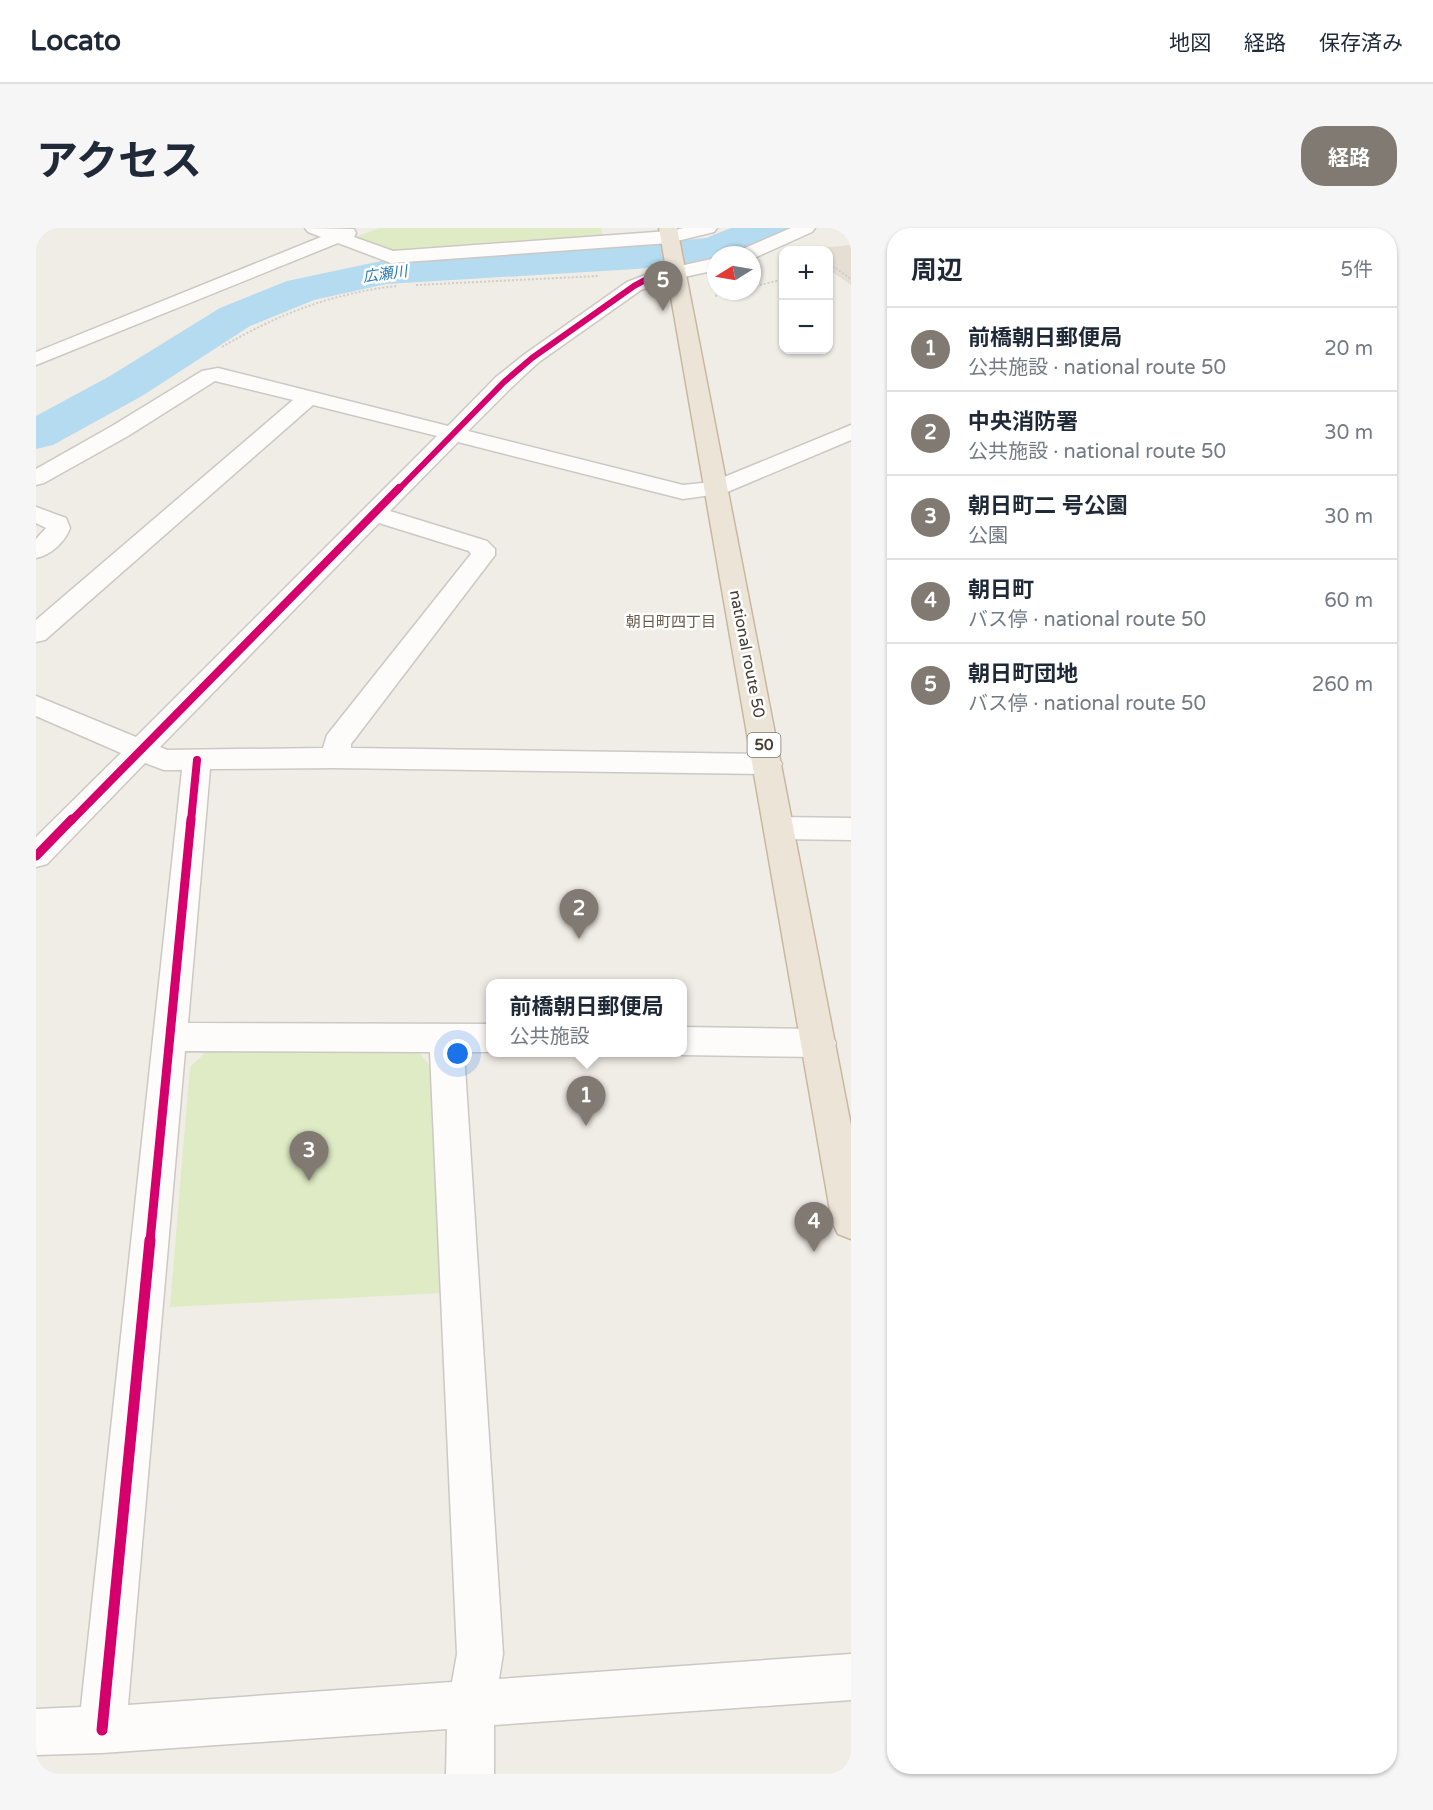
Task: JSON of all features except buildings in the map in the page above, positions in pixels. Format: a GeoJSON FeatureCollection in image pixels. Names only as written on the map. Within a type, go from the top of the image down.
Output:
{"type":"FeatureCollection","features":[{"type":"Feature","properties":{"kind":"highway","name":"national route 50"},"geometry":{"type":"LineString","coordinates":[[669,235],[851,1222]]}},
{"type":"Feature","properties":{"kind":"street"},"geometry":{"type":"LineString","coordinates":[[314,228],[391,257],[669,235],[708,228]]}},
{"type":"Feature","properties":{"kind":"street"},"geometry":{"type":"LineString","coordinates":[[36,358],[335,237],[363,228]]}},
{"type":"Feature","properties":{"kind":"street"},"geometry":{"type":"LineString","coordinates":[[761,248],[806,228]]}},
{"type":"Feature","properties":{"kind":"street"},"geometry":{"type":"LineString","coordinates":[[36,856],[504,382],[532,358],[634,286],[645,280],[676,271],[707,266]]}},
{"type":"Feature","properties":{"kind":"street"},"geometry":{"type":"LineString","coordinates":[[36,478],[120,431],[209,375],[218,374],[667,490],[700,492],[717,488],[851,432]]}},
{"type":"Feature","properties":{"kind":"street"},"geometry":{"type":"LineString","coordinates":[[36,634],[309,397]]}},
{"type":"Feature","properties":{"kind":"street"},"geometry":{"type":"LineString","coordinates":[[36,514],[58,523],[60,527],[58,533],[36,551]]}},
{"type":"Feature","properties":{"kind":"street"},"geometry":{"type":"LineString","coordinates":[[336,758],[337,742],[483,555],[483,549],[478,546],[376,514]]}},
{"type":"Feature","properties":{"kind":"street"},"geometry":{"type":"LineString","coordinates":[[36,705],[164,760],[336,758],[768,764]]}},
{"type":"Feature","properties":{"kind":"street"},"geometry":{"type":"LineString","coordinates":[[102,1730],[197,760]]}},
{"type":"Feature","properties":{"kind":"street"},"geometry":{"type":"LineString","coordinates":[[779,828],[851,829]]}},
{"type":"Feature","properties":{"kind":"street"},"geometry":{"type":"LineString","coordinates":[[171,1037],[486,1038]]}},
{"type":"Feature","properties":{"kind":"street"},"geometry":{"type":"LineString","coordinates":[[446,1038],[480,1654],[471,1705],[470,1774]]}},
{"type":"Feature","properties":{"kind":"street"},"geometry":{"type":"LineString","coordinates":[[687,1041],[819,1043]]}},
{"type":"Feature","properties":{"kind":"street"},"geometry":{"type":"LineString","coordinates":[[36,1732],[102,1730],[851,1677]]}},
{"type":"Feature","properties":{"kind":"path"},"geometry":{"type":"LineString","coordinates":[[833,267],[851,279]]}},
{"type":"Feature","properties":{"kind":"path"},"geometry":{"type":"LineString","coordinates":[[415,285],[605,275]]}},
{"type":"Feature","properties":{"kind":"path"},"geometry":{"type":"LineString","coordinates":[[761,285],[779,280]]}},
{"type":"Feature","properties":{"kind":"path"},"geometry":{"type":"LineString","coordinates":[[218,350],[272,318],[305,304],[358,291],[404,285]]}},
{"type":"Feature","properties":{"kind":"shaded area"},"geometry":{"type":"Polygon","coordinates":[[[851,245],[851,285],[833,273],[833,247],[851,245]]]}},
{"type":"Feature","properties":{"kind":"green space"},"geometry":{"type":"Polygon","coordinates":[[[380,228],[601,228],[603,237],[397,251],[377,247],[357,238],[380,228]]]}},
{"type":"Feature","properties":{"kind":"green space"},"geometry":{"type":"Polygon","coordinates":[[[417,1050],[432,1069],[442,1293],[170,1307],[190,1067],[206,1052],[417,1050]]]}},
{"type":"Feature","properties":{"kind":"waterway","name":"広瀬川"},"geometry":{"type":"LineString","coordinates":[[36,435],[126,386],[235,317],[302,290],[386,272],[636,257],[713,249],[767,228]]}},
{"type":"Feature","properties":{"kind":"cycle path"},"geometry":{"type":"LineString","coordinates":[[36,856],[504,382],[532,358],[634,286],[645,280],[677,273]]}},
{"type":"Feature","properties":{"kind":"cycle path"},"geometry":{"type":"LineString","coordinates":[[102,1730],[197,760]]}},
{"type":"Feature","properties":{"kind":"place","name":"朝日町団地"},"geometry":{"type":"Point","coordinates":[663,311]}},
{"type":"Feature","properties":{"kind":"place","name":"中央消防署"},"geometry":{"type":"Point","coordinates":[579,939]}},
{"type":"Feature","properties":{"kind":"place","name":"前橋朝日郵便局"},"geometry":{"type":"Point","coordinates":[586,1126]}},
{"type":"Feature","properties":{"kind":"place","name":"朝日町二 号公園"},"geometry":{"type":"Point","coordinates":[309,1181]}},
{"type":"Feature","properties":{"kind":"place","name":"朝日町"},"geometry":{"type":"Point","coordinates":[814,1252]}},
{"type":"Feature","properties":{"kind":"district","name":"朝日町四丁目"},"geometry":{"type":"Point","coordinates":[671,622]}}]}
